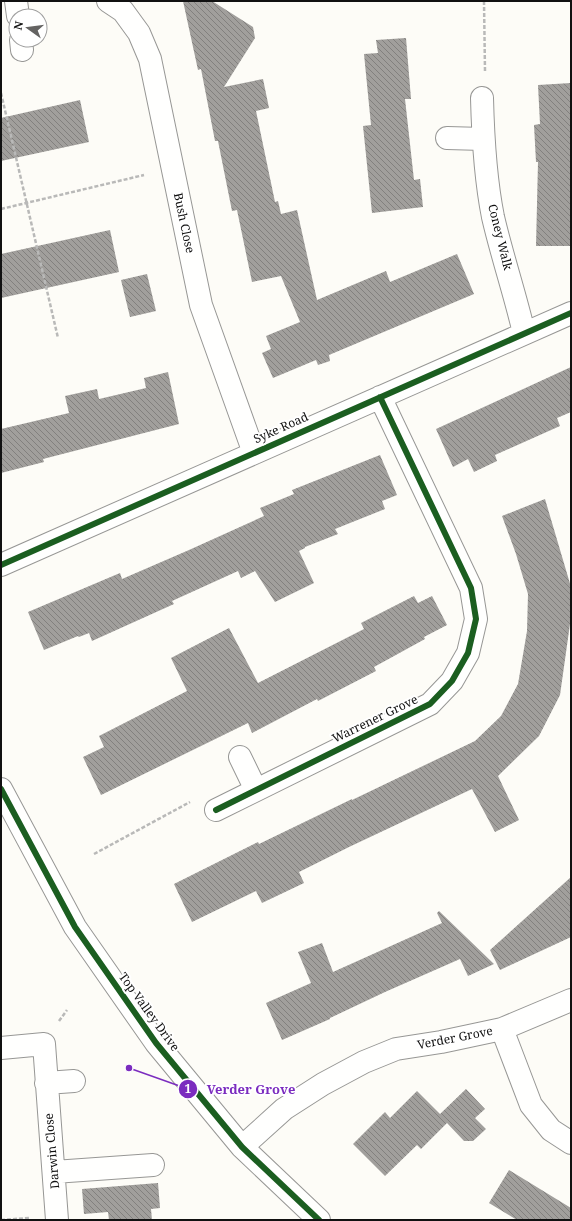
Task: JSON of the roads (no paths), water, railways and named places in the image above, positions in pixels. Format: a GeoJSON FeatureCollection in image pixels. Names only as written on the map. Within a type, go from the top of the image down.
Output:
{"type":"FeatureCollection","features":[{"type":"Feature","properties":{"kind":"street","name":"Bush Close"},"geometry":{"type":"LineString","coordinates":[[108,1],[123,11],[139,33],[150,59],[201,305],[254,453]]}},
{"type":"Feature","properties":{"kind":"street","name":"Coney Walk"},"geometry":{"type":"LineString","coordinates":[[482,98],[486,174],[494,217],[524,333]]}},
{"type":"Feature","properties":{"kind":"street"},"geometry":{"type":"LineString","coordinates":[[447,138],[483,139]]}},
{"type":"Feature","properties":{"kind":"street","name":"Syke Road"},"geometry":{"type":"LineString","coordinates":[[1,565],[571,313]]}},
{"type":"Feature","properties":{"kind":"street","name":"Warrener Grove"},"geometry":{"type":"LineString","coordinates":[[216,810],[430,704],[452,681],[468,653],[476,619],[471,588],[380,397]]}},
{"type":"Feature","properties":{"kind":"street"},"geometry":{"type":"LineString","coordinates":[[240,757],[256,790]]}},
{"type":"Feature","properties":{"kind":"street","name":"Top Valley Drive"},"geometry":{"type":"LineString","coordinates":[[1,788],[75,927],[156,1043],[242,1146],[319,1220]]}},
{"type":"Feature","properties":{"kind":"street","name":"Verder Grove"},"geometry":{"type":"LineString","coordinates":[[242,1146],[284,1109],[323,1084],[364,1062],[396,1049],[441,1042],[502,1029],[571,1000]]}},
{"type":"Feature","properties":{"kind":"street"},"geometry":{"type":"LineString","coordinates":[[502,1029],[531,1105],[551,1130],[571,1143]]}},
{"type":"Feature","properties":{"kind":"street","name":"Darwin Close"},"geometry":{"type":"LineString","coordinates":[[1,1048],[44,1044],[57,1220]]}},
{"type":"Feature","properties":{"kind":"street"},"geometry":{"type":"LineString","coordinates":[[46,1083],[74,1081]]}},
{"type":"Feature","properties":{"kind":"street"},"geometry":{"type":"LineString","coordinates":[[54,1172],[153,1165]]}},
{"type":"Feature","properties":{"kind":"place","name":"Verder Grove"},"geometry":{"type":"Point","coordinates":[129,1068]}}]}
